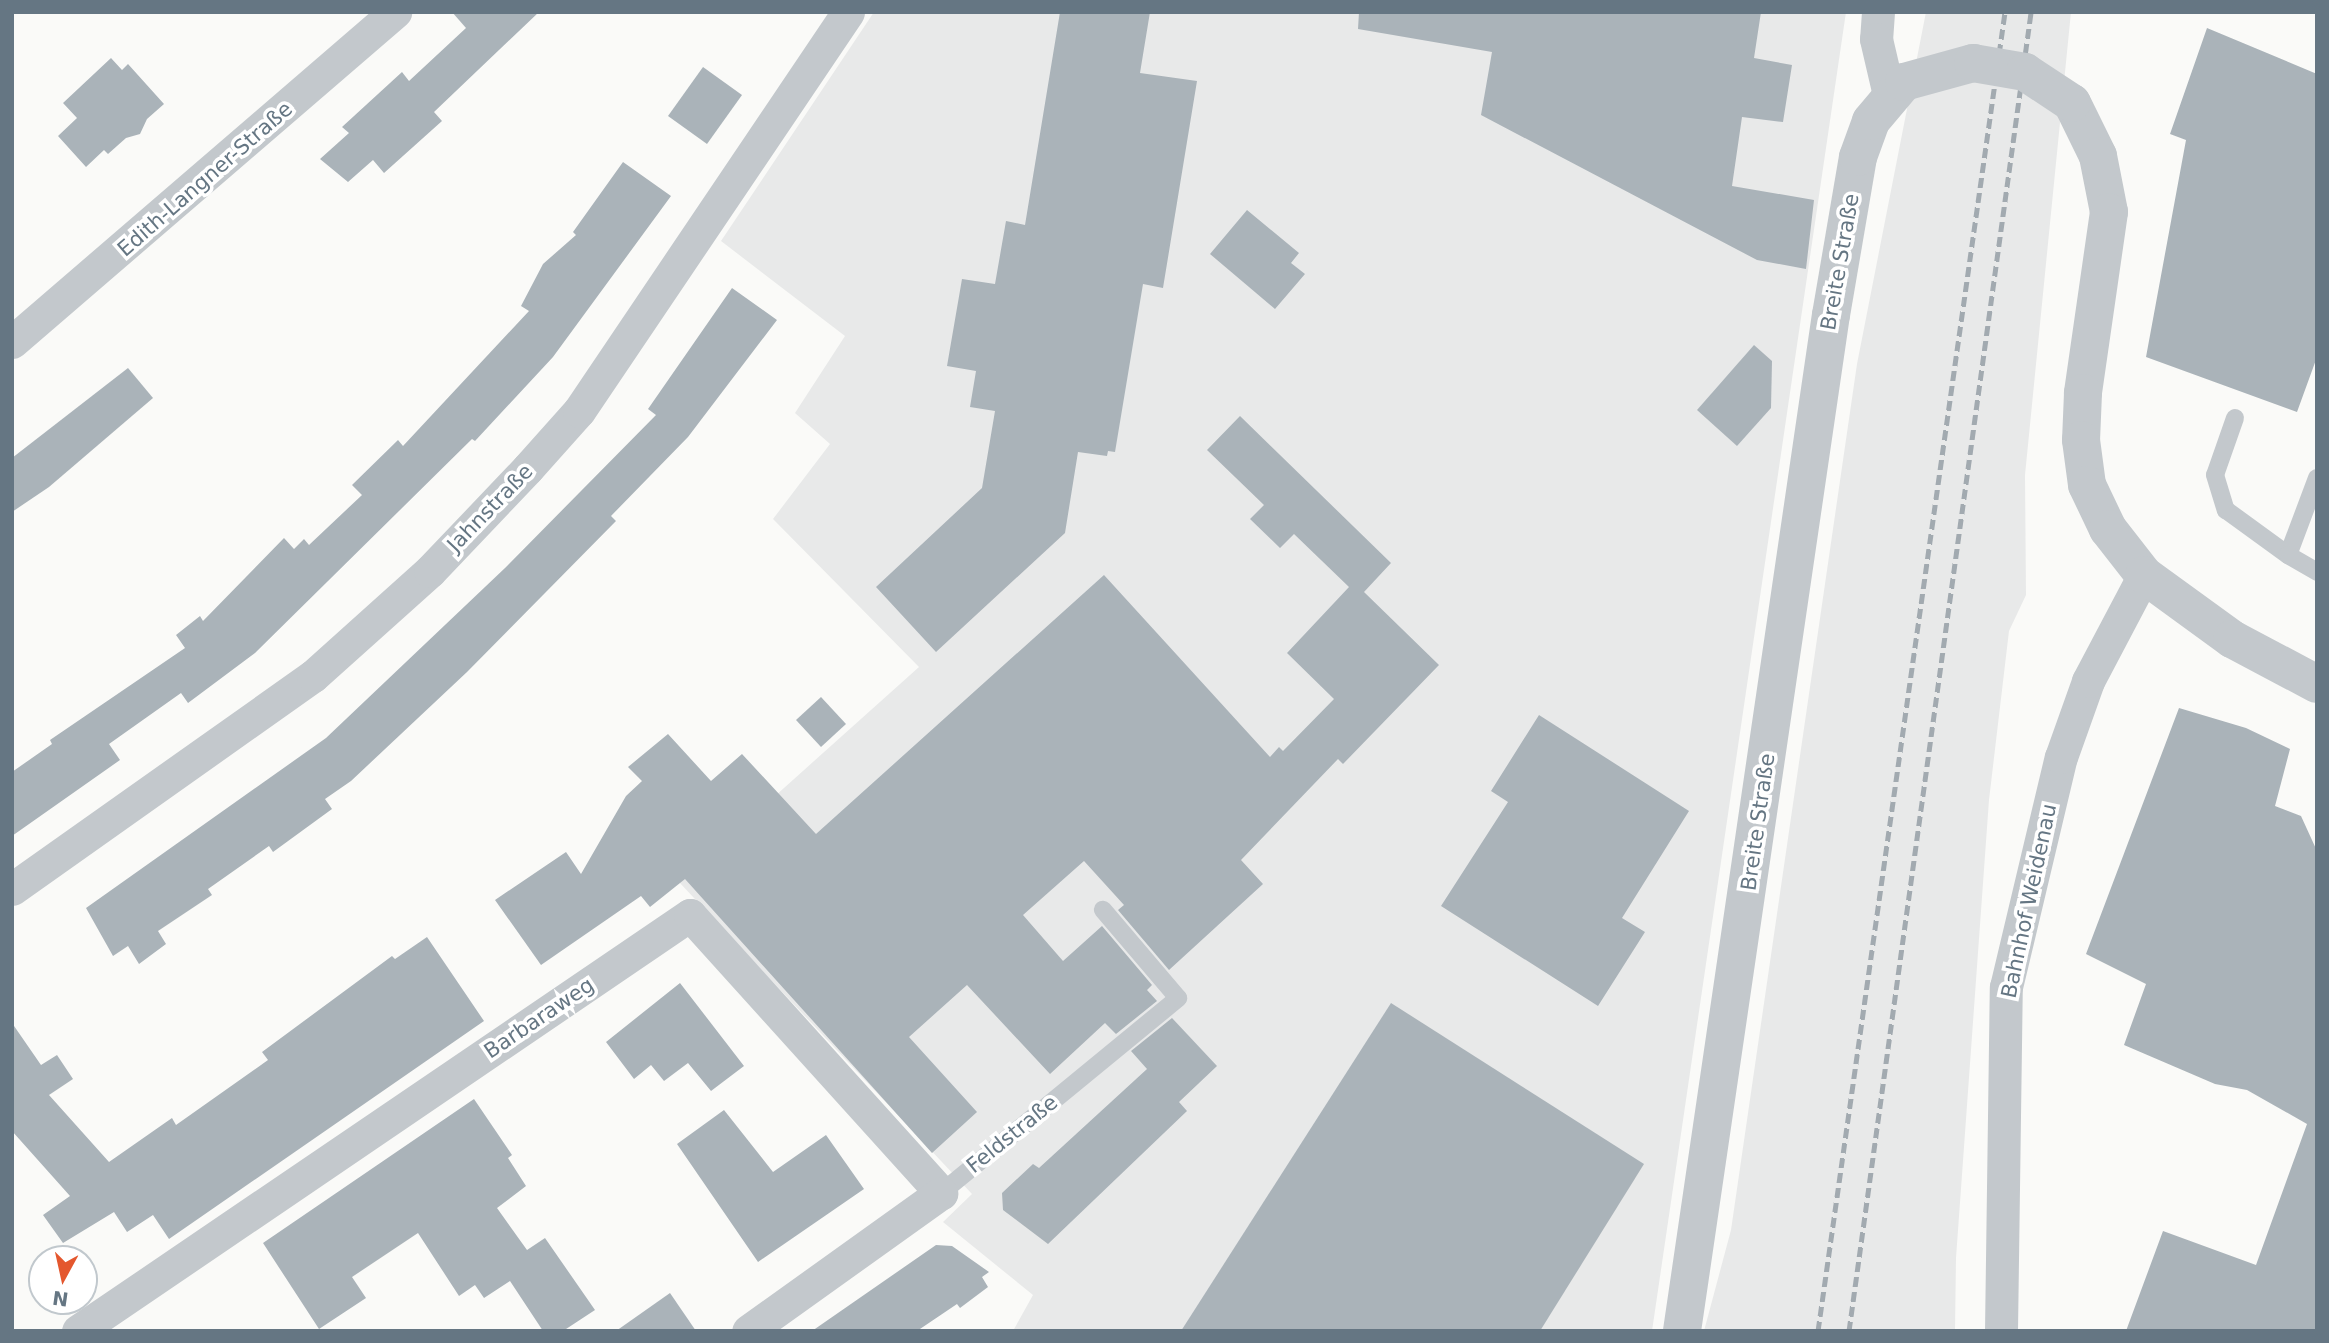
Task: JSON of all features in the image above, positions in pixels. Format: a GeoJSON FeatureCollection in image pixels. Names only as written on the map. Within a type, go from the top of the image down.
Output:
{"type":"FeatureCollection","features":[{"type":"Feature","properties":{"kind":"street","name":"Edith-Langner-Straße"},"geometry":{"type":"LineString","coordinates":[[12,342],[395,12]]}},
{"type":"Feature","properties":{"kind":"street","name":"Jahnstraße"},"geometry":{"type":"LineString","coordinates":[[12,890],[313,676],[430,571],[579,411],[848,12]]}},
{"type":"Feature","properties":{"kind":"street"},"geometry":{"type":"LineString","coordinates":[[1878,12],[1876,39],[1897,89],[1973,63],[2025,72],[2072,103],[2098,156],[2109,212],[2083,393],[2081,440],[2087,485],[2108,529],[2144,575],[2232,639],[2317,684]]}},
{"type":"Feature","properties":{"kind":"street","name":"Breite Straße"},"geometry":{"type":"LineString","coordinates":[[1682,1331],[1831,315],[1858,157],[1871,121],[1897,89]]}},
{"type":"Feature","properties":{"kind":"street","name":"Bahnhof Weidenau"},"geometry":{"type":"LineString","coordinates":[[2001,1331],[2006,987],[2061,757],[2088,681],[2144,575]]}},
{"type":"Feature","properties":{"kind":"street","name":"Barbaraweg"},"geometry":{"type":"LineString","coordinates":[[78,1331],[690,915],[941,1193]]}},
{"type":"Feature","properties":{"kind":"street","name":"Feldstraße"},"geometry":{"type":"LineString","coordinates":[[748,1331],[941,1193]]}},
{"type":"Feature","properties":{"kind":"lane"},"geometry":{"type":"LineString","coordinates":[[2235,418],[2215,475],[2226,510],[2288,555],[2317,572]]}},
{"type":"Feature","properties":{"kind":"lane"},"geometry":{"type":"LineString","coordinates":[[2288,555],[2317,478]]}},
{"type":"Feature","properties":{"kind":"lane","name":"Feldstraße"},"geometry":{"type":"LineString","coordinates":[[941,1193],[1178,998],[1104,910]]}},
{"type":"Feature","properties":{"kind":"shaded area"},"geometry":{"type":"Polygon","coordinates":[[[874,12],[1846,12],[1652,1331],[1013,1331],[1033,1295],[943,1222],[972,1194],[679,882],[919,667],[773,519],[830,444],[795,413],[845,336],[721,241],[874,12]]]}},
{"type":"Feature","properties":{"kind":"shaded area"},"geometry":{"type":"Polygon","coordinates":[[[1926,12],[2071,12],[2025,475],[2026,595],[2009,631],[1989,800],[1956,1258],[1955,1331],[1704,1331],[1731,1230],[1857,364],[1926,12]]]}},
{"type":"Feature","properties":{"kind":"building"},"geometry":{"type":"Polygon","coordinates":[[[452,12],[539,12],[434,112],[442,121],[384,173],[373,160],[348,182],[320,159],[349,133],[342,127],[402,72],[409,81],[466,28],[452,12]]]}},
{"type":"Feature","properties":{"kind":"building"},"geometry":{"type":"Polygon","coordinates":[[[1060,12],[1150,12],[1140,73],[1197,81],[1163,288],[1143,284],[1115,452],[1108,451],[1107,456],[1078,452],[1065,533],[936,652],[876,587],[982,488],[995,411],[970,407],[976,371],[947,366],[962,279],[995,284],[1006,221],[1025,225],[1060,12]]]}},
{"type":"Feature","properties":{"kind":"building"},"geometry":{"type":"Polygon","coordinates":[[[1359,12],[1761,12],[1754,58],[1792,65],[1783,122],[1742,117],[1732,186],[1814,200],[1806,269],[1757,260],[1481,115],[1492,52],[1358,29],[1359,12]]]}},
{"type":"Feature","properties":{"kind":"building"},"geometry":{"type":"Polygon","coordinates":[[[2207,28],[2317,74],[2317,357],[2297,412],[2146,357],[2186,140],[2170,134],[2207,28]]]}},
{"type":"Feature","properties":{"kind":"building"},"geometry":{"type":"Polygon","coordinates":[[[111,58],[122,70],[128,64],[164,104],[147,119],[140,134],[126,138],[108,154],[104,150],[86,167],[58,136],[77,118],[63,103],[111,58]]]}},
{"type":"Feature","properties":{"kind":"building"},"geometry":{"type":"Polygon","coordinates":[[[703,67],[742,95],[707,144],[668,116],[703,67]]]}},
{"type":"Feature","properties":{"kind":"building"},"geometry":{"type":"Polygon","coordinates":[[[623,162],[671,196],[553,357],[475,441],[472,439],[255,653],[188,703],[181,693],[109,744],[120,760],[12,836],[12,772],[52,744],[50,740],[185,648],[176,635],[200,616],[203,621],[284,538],[294,549],[304,539],[309,545],[362,495],[352,485],[398,440],[403,446],[529,311],[521,306],[543,264],[576,235],[573,232],[623,162]]]}},
{"type":"Feature","properties":{"kind":"building"},"geometry":{"type":"Polygon","coordinates":[[[1247,210],[1299,253],[1291,263],[1305,274],[1275,309],[1210,254],[1247,210]]]}},
{"type":"Feature","properties":{"kind":"building"},"geometry":{"type":"Polygon","coordinates":[[[732,288],[777,320],[688,437],[611,516],[616,521],[467,672],[351,781],[325,799],[332,809],[273,852],[269,846],[208,889],[212,895],[158,931],[166,944],[139,964],[128,946],[113,956],[86,908],[326,738],[505,568],[656,415],[648,409],[732,288]]]}},
{"type":"Feature","properties":{"kind":"building"},"geometry":{"type":"Polygon","coordinates":[[[1754,345],[1772,361],[1771,408],[1737,446],[1697,410],[1754,345]]]}},
{"type":"Feature","properties":{"kind":"building"},"geometry":{"type":"Polygon","coordinates":[[[128,368],[153,398],[49,487],[12,512],[12,458],[128,368]]]}},
{"type":"Feature","properties":{"kind":"building"},"geometry":{"type":"Polygon","coordinates":[[[1240,416],[1391,563],[1364,592],[1439,665],[1343,764],[1338,759],[1241,860],[1263,884],[1169,970],[1118,910],[1124,905],[1084,861],[1023,915],[1063,961],[1102,926],[1152,985],[1147,990],[1157,1001],[1116,1034],[1105,1023],[1050,1074],[967,985],[909,1037],[977,1112],[932,1153],[685,879],[650,907],[641,896],[541,965],[495,900],[566,852],[581,874],[626,796],[642,781],[628,767],[668,734],[711,781],[742,754],[816,834],[1104,575],[1270,757],[1279,747],[1283,751],[1334,699],[1287,653],[1349,587],[1294,534],[1280,548],[1250,519],[1264,505],[1207,450],[1240,416]]]}},
{"type":"Feature","properties":{"kind":"building"},"geometry":{"type":"Polygon","coordinates":[[[821,697],[846,724],[821,747],[796,720],[821,697]]]}},
{"type":"Feature","properties":{"kind":"building"},"geometry":{"type":"Polygon","coordinates":[[[2179,708],[2246,728],[2290,749],[2275,806],[2301,816],[2317,851],[2317,1331],[2126,1331],[2163,1231],[2256,1265],[2307,1124],[2247,1090],[2215,1084],[2124,1045],[2146,984],[2086,954],[2179,708]]]}},
{"type":"Feature","properties":{"kind":"building"},"geometry":{"type":"Polygon","coordinates":[[[1539,715],[1689,811],[1622,918],[1645,932],[1598,1006],[1441,906],[1508,802],[1491,791],[1539,715]]]}},
{"type":"Feature","properties":{"kind":"building"},"geometry":{"type":"Polygon","coordinates":[[[427,937],[484,1021],[169,1239],[153,1215],[127,1232],[114,1212],[63,1243],[43,1215],[70,1196],[12,1131],[12,1023],[41,1065],[57,1055],[73,1079],[49,1095],[109,1162],[172,1118],[176,1125],[268,1060],[262,1052],[392,956],[395,959],[427,937]]]}},
{"type":"Feature","properties":{"kind":"building"},"geometry":{"type":"Polygon","coordinates":[[[680,983],[744,1066],[711,1091],[688,1063],[664,1081],[651,1065],[634,1079],[606,1042],[680,983]]]}},
{"type":"Feature","properties":{"kind":"building"},"geometry":{"type":"Polygon","coordinates":[[[1391,1003],[1644,1164],[1540,1331],[1181,1331],[1391,1003]]]}},
{"type":"Feature","properties":{"kind":"building"},"geometry":{"type":"Polygon","coordinates":[[[1172,1018],[1217,1066],[1179,1102],[1187,1111],[1048,1244],[1003,1210],[1002,1193],[1033,1164],[1039,1168],[1147,1069],[1131,1051],[1172,1018]]]}},
{"type":"Feature","properties":{"kind":"building"},"geometry":{"type":"Polygon","coordinates":[[[474,1099],[512,1155],[508,1158],[526,1186],[497,1208],[527,1250],[545,1238],[595,1310],[563,1331],[543,1331],[510,1281],[484,1298],[475,1285],[459,1296],[418,1233],[352,1277],[366,1298],[319,1329],[263,1243],[474,1099]]]}},
{"type":"Feature","properties":{"kind":"building"},"geometry":{"type":"Polygon","coordinates":[[[724,1110],[773,1172],[826,1135],[864,1189],[758,1262],[677,1144],[724,1110]]]}},
{"type":"Feature","properties":{"kind":"building"},"geometry":{"type":"Polygon","coordinates":[[[936,1245],[952,1246],[989,1272],[982,1277],[988,1287],[960,1308],[957,1304],[917,1331],[812,1331],[936,1245]]]}},
{"type":"Feature","properties":{"kind":"building"},"geometry":{"type":"Polygon","coordinates":[[[670,1293],[696,1331],[616,1331],[670,1293]]]}},
{"type":"Feature","properties":{"kind":"railway"},"geometry":{"type":"LineString","coordinates":[[1818,1331],[2005,12]]}},
{"type":"Feature","properties":{"kind":"railway"},"geometry":{"type":"LineString","coordinates":[[1849,1331],[2031,12]]}}]}
